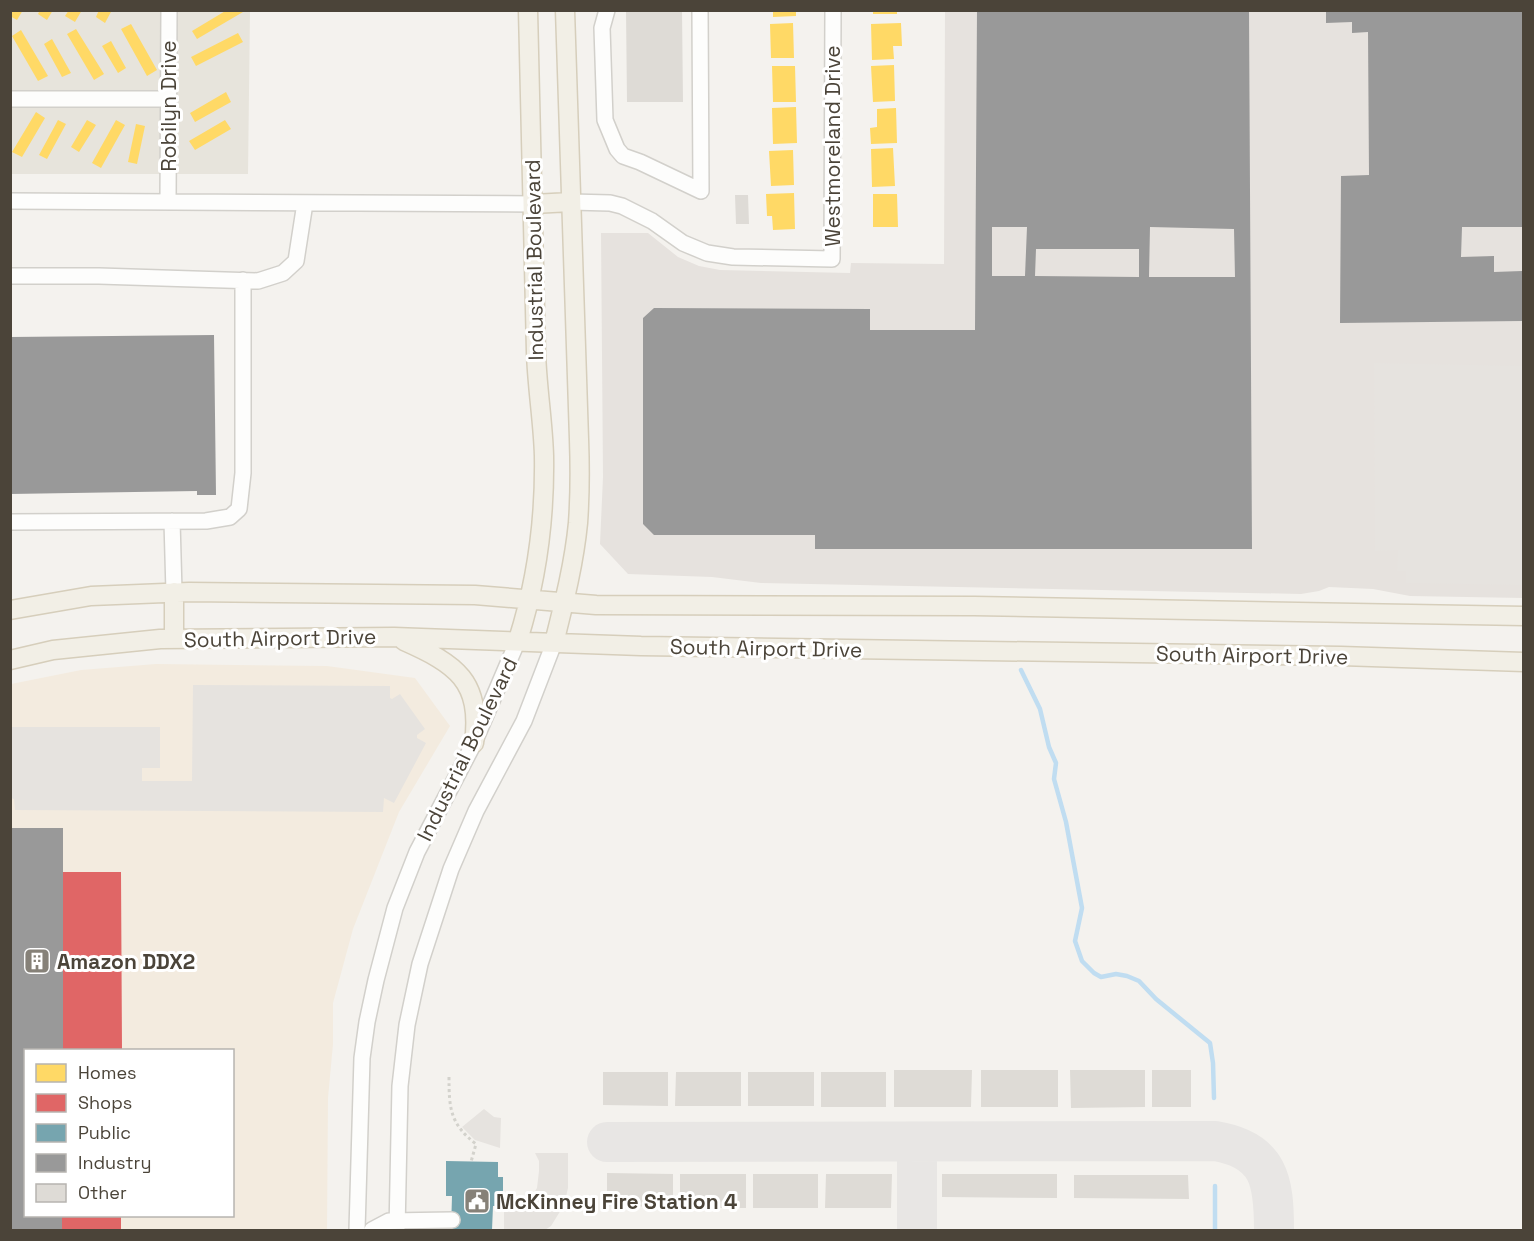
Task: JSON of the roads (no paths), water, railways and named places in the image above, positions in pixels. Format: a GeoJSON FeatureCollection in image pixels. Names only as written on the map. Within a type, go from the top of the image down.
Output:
{"type":"FeatureCollection","features":[{"type":"Feature","properties":{"kind":"main road","name":"Industrial Boulevard"},"geometry":{"type":"LineString","coordinates":[[518,640],[531,599],[541,534],[544,471],[537,363],[528,10]]}},
{"type":"Feature","properties":{"kind":"main road","name":"Industrial Boulevard"},"geometry":{"type":"LineString","coordinates":[[554,643],[565,602],[577,525],[579,485],[565,10]]}},
{"type":"Feature","properties":{"kind":"main road"},"geometry":{"type":"LineString","coordinates":[[533,204],[571,202]]}},
{"type":"Feature","properties":{"kind":"main road"},"geometry":{"type":"LineString","coordinates":[[174,592],[174,639]]}},
{"type":"Feature","properties":{"kind":"main road","name":"South Airport Drive"},"geometry":{"type":"LineString","coordinates":[[10,610],[91,596],[174,592],[475,595],[596,605],[974,606],[1524,616]]}},
{"type":"Feature","properties":{"kind":"main road"},"geometry":{"type":"LineString","coordinates":[[394,637],[435,654],[464,681],[473,696],[476,710],[474,743]]}},
{"type":"Feature","properties":{"kind":"main road","name":"South Airport Drive"},"geometry":{"type":"LineString","coordinates":[[10,660],[53,650],[174,639],[394,637],[821,650],[1341,656],[1524,662]]}},
{"type":"Feature","properties":{"kind":"street","name":"Robilyn Drive"},"geometry":{"type":"LineString","coordinates":[[168,202],[169,10]]}},
{"type":"Feature","properties":{"kind":"street"},"geometry":{"type":"LineString","coordinates":[[607,10],[602,28],[605,120],[617,149],[623,156],[701,190],[700,10]]}},
{"type":"Feature","properties":{"kind":"street","name":"Westmoreland Drive"},"geometry":{"type":"LineString","coordinates":[[571,202],[610,203],[622,206],[652,221],[683,243],[707,253],[733,257],[832,259],[833,10]]}},
{"type":"Feature","properties":{"kind":"street"},"geometry":{"type":"LineString","coordinates":[[10,99],[168,99]]}},
{"type":"Feature","properties":{"kind":"street"},"geometry":{"type":"LineString","coordinates":[[10,201],[533,204]]}},
{"type":"Feature","properties":{"kind":"street"},"geometry":{"type":"LineString","coordinates":[[10,276],[258,281],[283,273],[296,261],[305,203]]}},
{"type":"Feature","properties":{"kind":"street"},"geometry":{"type":"LineString","coordinates":[[10,522],[206,520],[230,517],[239,509],[243,473],[243,280]]}},
{"type":"Feature","properties":{"kind":"street"},"geometry":{"type":"LineString","coordinates":[[172,521],[174,592]]}},
{"type":"Feature","properties":{"kind":"street","name":"Industrial Boulevard"},"geometry":{"type":"LineString","coordinates":[[357,1230],[362,1058],[376,980],[395,908],[430,824],[474,743],[518,640]]}},
{"type":"Feature","properties":{"kind":"street","name":"Industrial Boulevard"},"geometry":{"type":"LineString","coordinates":[[397,1225],[401,1077],[407,1025],[420,964],[451,869],[477,811],[524,720],[554,643]]}},
{"type":"Feature","properties":{"kind":"street"},"geometry":{"type":"LineString","coordinates":[[372,1230],[389,1221],[397,1225],[452,1220]]}},
{"type":"Feature","properties":{"kind":"waterway"},"geometry":{"type":"LineString","coordinates":[[1021,670],[1040,709],[1049,747],[1056,763],[1054,779],[1066,822],[1082,908],[1075,941],[1082,961],[1101,977],[1116,974],[1139,981],[1156,999],[1210,1043],[1214,1098]]}},
{"type":"Feature","properties":{"kind":"waterway"},"geometry":{"type":"LineString","coordinates":[[1215,1186],[1215,1230]]}},
{"type":"Feature","properties":{"kind":"place","name":"Amazon DDX2"},"geometry":{"type":"Point","coordinates":[37,961]}},
{"type":"Feature","properties":{"kind":"place","name":"McKinney Fire Station 4"},"geometry":{"type":"Point","coordinates":[477,1201]}}]}
